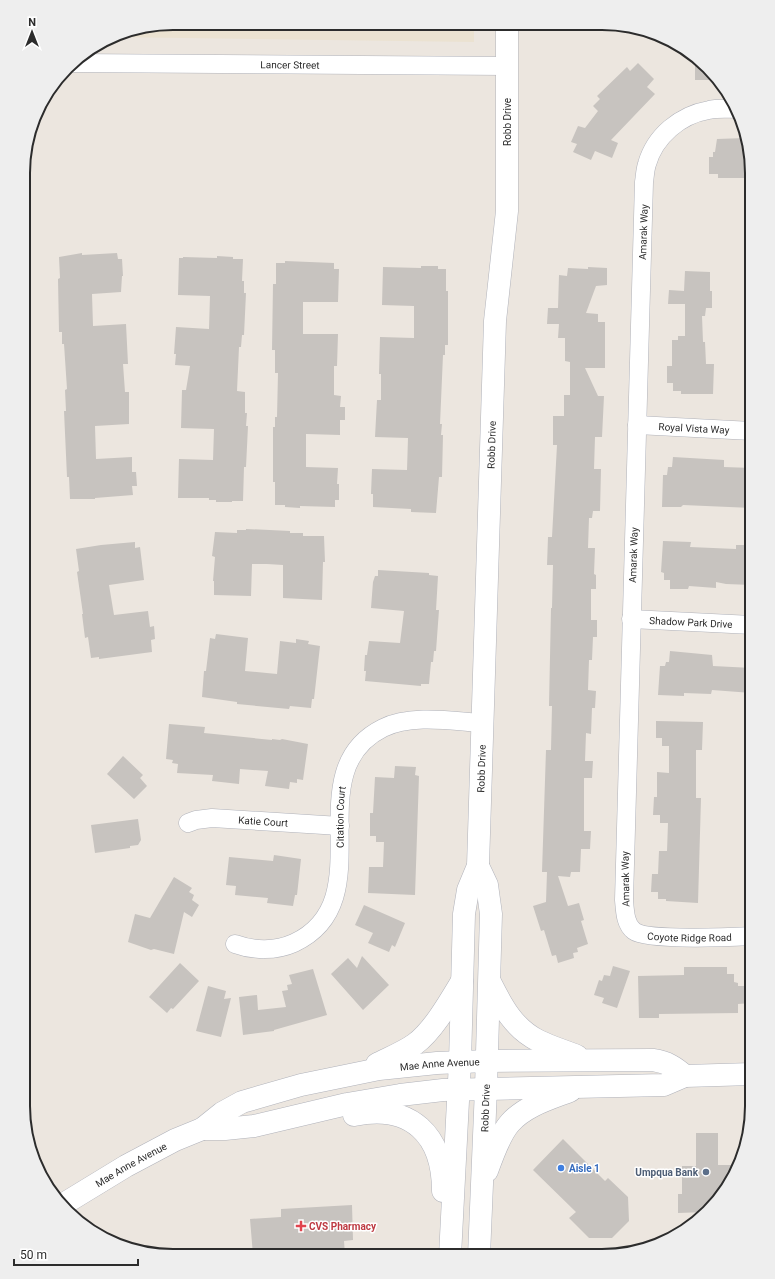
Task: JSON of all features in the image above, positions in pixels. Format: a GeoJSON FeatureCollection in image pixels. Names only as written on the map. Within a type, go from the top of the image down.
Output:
{"type":"FeatureCollection","features":[{"type":"Feature","properties":{"kind":"main road","name":"Robb Drive"},"geometry":{"type":"LineString","coordinates":[[451,1249],[460,1062],[464,914],[468,890],[478,866],[495,321],[507,211],[507,30]]}},
{"type":"Feature","properties":{"kind":"main road","name":"Robb Drive"},"geometry":{"type":"LineString","coordinates":[[478,866],[487,885],[490,904],[487,1061],[479,1249]]}},
{"type":"Feature","properties":{"kind":"main road"},"geometry":{"type":"LineString","coordinates":[[489,979],[506,1012],[520,1028],[540,1042],[588,1060]]}},
{"type":"Feature","properties":{"kind":"main road"},"geometry":{"type":"LineString","coordinates":[[360,1072],[415,1044],[428,1032],[450,1001],[462,980]]}},
{"type":"Feature","properties":{"kind":"main road","name":"Mae Anne Avenue"},"geometry":{"type":"LineString","coordinates":[[67,1202],[126,1166],[175,1140],[202,1129],[222,1113],[242,1102],[300,1085],[360,1072],[406,1066],[460,1062],[653,1060],[667,1063],[685,1076]]}},
{"type":"Feature","properties":{"kind":"main road","name":"Mae Anne Avenue"},"geometry":{"type":"LineString","coordinates":[[202,1129],[232,1129],[270,1123],[353,1102],[458,1089],[664,1085],[685,1076],[745,1074]]}},
{"type":"Feature","properties":{"kind":"main road"},"geometry":{"type":"LineString","coordinates":[[482,1183],[494,1152],[505,1130],[516,1117],[536,1105],[582,1086]]}},
{"type":"Feature","properties":{"kind":"main road"},"geometry":{"type":"LineString","coordinates":[[270,1123],[312,1124],[372,1113],[395,1114],[410,1121],[424,1132],[436,1148],[442,1172],[445,1218],[452,1234]]}},
{"type":"Feature","properties":{"kind":"street","name":"Lancer Street"},"geometry":{"type":"LineString","coordinates":[[82,63],[507,66]]}},
{"type":"Feature","properties":{"kind":"street","name":"Amarak Way"},"geometry":{"type":"LineString","coordinates":[[630,928],[625,916],[624,870],[644,182],[647,164],[654,148],[664,133],[676,123],[691,115],[710,110],[730,109]]}},
{"type":"Feature","properties":{"kind":"street","name":"Royal Vista Way"},"geometry":{"type":"LineString","coordinates":[[637,425],[745,431]]}},
{"type":"Feature","properties":{"kind":"street","name":"Shadow Park Drive"},"geometry":{"type":"LineString","coordinates":[[631,619],[745,625]]}},
{"type":"Feature","properties":{"kind":"street","name":"Citation Court"},"geometry":{"type":"LineString","coordinates":[[235,944],[257,949],[284,947],[299,940],[318,927],[331,908],[337,893],[338,885],[342,786],[350,759],[357,749],[375,733],[391,724],[406,720],[482,723]]}},
{"type":"Feature","properties":{"kind":"street","name":"Katie Court"},"geometry":{"type":"LineString","coordinates":[[188,823],[196,820],[212,818],[340,826]]}},
{"type":"Feature","properties":{"kind":"street","name":"Coyote Ridge Road"},"geometry":{"type":"LineString","coordinates":[[630,928],[636,933],[648,935],[678,937],[745,936]]}},
{"type":"Feature","properties":{"kind":"shaded area"},"geometry":{"type":"Polygon","coordinates":[[[164,30],[474,30],[474,42],[129,37],[164,30]]]}},
{"type":"Feature","properties":{"kind":"building"},"geometry":{"type":"Polygon","coordinates":[[[638,63],[654,79],[647,87],[655,94],[611,140],[618,143],[612,158],[595,151],[591,160],[573,152],[577,144],[571,142],[578,126],[585,128],[598,111],[593,106],[600,99],[597,96],[627,67],[630,71],[638,63]]]}},
{"type":"Feature","properties":{"kind":"building"},"geometry":{"type":"Polygon","coordinates":[[[695,64],[711,80],[695,80],[695,64]]]}},
{"type":"Feature","properties":{"kind":"building"},"geometry":{"type":"Polygon","coordinates":[[[740,138],[744,154],[745,178],[718,178],[718,174],[709,174],[709,157],[713,157],[717,139],[740,138]]]}},
{"type":"Feature","properties":{"kind":"building"},"geometry":{"type":"Polygon","coordinates":[[[82,253],[82,255],[117,253],[118,259],[122,259],[123,276],[121,292],[92,294],[93,326],[126,324],[128,364],[123,364],[125,392],[129,392],[129,424],[95,426],[96,459],[132,457],[132,472],[136,472],[137,486],[132,486],[133,495],[95,499],[70,499],[69,477],[67,477],[64,411],[66,411],[65,390],[67,389],[64,344],[62,344],[62,332],[59,332],[59,257],[82,253]]]}},
{"type":"Feature","properties":{"kind":"building"},"geometry":{"type":"Polygon","coordinates":[[[217,256],[243,259],[242,281],[244,281],[244,293],[246,293],[244,335],[242,335],[241,347],[239,347],[237,391],[245,392],[245,413],[247,413],[246,426],[248,426],[246,467],[244,467],[243,501],[232,502],[216,502],[216,500],[209,500],[209,498],[178,498],[179,459],[213,460],[214,429],[181,428],[182,390],[186,390],[190,366],[175,365],[176,354],[174,354],[176,327],[209,329],[210,296],[178,295],[179,258],[217,258],[217,256]]]}},
{"type":"Feature","properties":{"kind":"building"},"geometry":{"type":"Polygon","coordinates":[[[285,261],[334,263],[334,269],[339,269],[338,302],[303,302],[303,334],[338,334],[337,366],[334,366],[334,395],[341,396],[340,407],[345,407],[345,420],[340,420],[340,435],[306,434],[306,467],[338,468],[337,484],[339,484],[339,500],[335,500],[335,507],[300,506],[300,508],[275,505],[275,482],[273,482],[273,427],[275,427],[275,417],[277,417],[278,373],[275,373],[275,350],[272,350],[273,284],[276,284],[276,263],[285,263],[285,261]]]}},
{"type":"Feature","properties":{"kind":"building"},"geometry":{"type":"Polygon","coordinates":[[[421,266],[438,266],[438,269],[446,269],[446,291],[448,291],[448,345],[445,345],[445,355],[443,355],[440,424],[442,424],[441,435],[443,435],[442,477],[439,477],[436,513],[411,512],[411,509],[373,507],[373,494],[371,494],[372,469],[407,470],[408,438],[375,437],[377,400],[381,400],[381,374],[379,374],[380,337],[414,338],[414,306],[382,305],[383,267],[421,268],[421,266]]]}},
{"type":"Feature","properties":{"kind":"building"},"geometry":{"type":"Polygon","coordinates":[[[588,267],[607,268],[607,285],[596,286],[586,313],[598,314],[598,322],[605,322],[605,368],[585,368],[598,396],[604,396],[602,437],[595,437],[594,469],[601,469],[600,511],[593,511],[592,518],[589,518],[588,548],[595,548],[594,574],[596,575],[596,589],[591,589],[591,620],[597,620],[597,637],[593,637],[592,660],[589,660],[588,690],[596,691],[595,708],[592,708],[591,734],[586,733],[585,761],[593,761],[592,778],[584,778],[584,831],[591,831],[590,849],[581,849],[580,872],[571,872],[570,877],[558,876],[568,906],[579,903],[584,920],[581,921],[588,944],[577,948],[578,952],[573,953],[574,958],[558,963],[556,955],[552,956],[544,930],[541,931],[533,906],[546,902],[547,872],[542,872],[546,750],[551,750],[552,706],[549,706],[553,565],[547,565],[548,537],[552,537],[557,445],[553,445],[553,416],[564,416],[564,395],[570,395],[570,362],[565,361],[565,338],[558,338],[559,324],[547,324],[548,308],[558,308],[559,275],[567,276],[568,268],[588,269],[588,267]]]}},
{"type":"Feature","properties":{"kind":"building"},"geometry":{"type":"Polygon","coordinates":[[[685,271],[710,272],[712,308],[706,308],[705,316],[702,316],[706,364],[714,364],[713,394],[681,394],[681,391],[673,391],[673,383],[667,383],[667,366],[672,366],[672,340],[678,340],[678,336],[685,336],[685,304],[668,304],[669,290],[684,291],[685,271]]]}},
{"type":"Feature","properties":{"kind":"building"},"geometry":{"type":"Polygon","coordinates":[[[673,457],[724,460],[724,467],[745,468],[745,508],[683,505],[681,507],[662,507],[663,475],[667,475],[668,467],[672,467],[673,457]]]}},
{"type":"Feature","properties":{"kind":"building"},"geometry":{"type":"Polygon","coordinates":[[[237,530],[290,531],[290,533],[303,533],[303,536],[324,536],[325,562],[323,562],[322,600],[283,598],[283,565],[267,564],[252,564],[251,596],[214,595],[213,581],[215,557],[212,556],[215,532],[237,533],[237,530]]]}},
{"type":"Feature","properties":{"kind":"building"},"geometry":{"type":"Polygon","coordinates":[[[663,541],[691,542],[690,547],[736,549],[736,545],[745,545],[745,585],[716,582],[716,588],[689,586],[688,589],[670,589],[670,580],[664,580],[664,573],[661,572],[663,541]]]}},
{"type":"Feature","properties":{"kind":"building"},"geometry":{"type":"Polygon","coordinates":[[[135,542],[135,548],[140,547],[144,580],[109,585],[114,615],[148,611],[150,627],[154,626],[155,639],[151,640],[152,652],[99,659],[99,657],[91,658],[88,637],[85,638],[77,572],[79,571],[76,549],[135,542]]]}},
{"type":"Feature","properties":{"kind":"building"},"geometry":{"type":"Polygon","coordinates":[[[378,570],[429,573],[429,575],[438,576],[436,610],[439,610],[436,651],[434,651],[433,662],[431,662],[429,684],[421,684],[421,686],[365,681],[365,655],[367,655],[369,641],[400,643],[404,611],[371,608],[373,582],[375,576],[378,576],[378,570]]]}},
{"type":"Feature","properties":{"kind":"building"},"geometry":{"type":"Polygon","coordinates":[[[216,634],[248,638],[245,671],[277,674],[280,641],[296,643],[296,639],[309,641],[308,644],[320,646],[314,699],[312,699],[311,708],[290,706],[289,709],[237,704],[237,702],[202,697],[204,671],[206,671],[210,638],[215,639],[216,634]]]}},
{"type":"Feature","properties":{"kind":"building"},"geometry":{"type":"Polygon","coordinates":[[[670,651],[712,655],[713,666],[745,668],[745,692],[712,690],[711,694],[684,693],[684,696],[658,695],[660,666],[665,666],[666,662],[669,662],[670,651]]]}},
{"type":"Feature","properties":{"kind":"building"},"geometry":{"type":"Polygon","coordinates":[[[656,721],[703,722],[702,750],[696,750],[696,798],[701,798],[698,903],[666,901],[666,899],[658,899],[658,892],[651,892],[652,874],[658,874],[659,851],[667,851],[668,823],[660,823],[660,815],[653,815],[654,797],[657,797],[657,772],[669,773],[669,746],[662,746],[662,738],[656,738],[656,721]]]}},
{"type":"Feature","properties":{"kind":"building"},"geometry":{"type":"Polygon","coordinates":[[[169,724],[205,727],[204,733],[272,740],[282,739],[308,744],[303,780],[297,779],[297,783],[290,782],[289,789],[265,786],[268,771],[240,769],[239,784],[212,781],[213,775],[177,773],[178,764],[172,763],[173,760],[166,759],[169,724]]]}},
{"type":"Feature","properties":{"kind":"building"},"geometry":{"type":"Polygon","coordinates":[[[123,756],[143,775],[140,778],[147,786],[134,799],[107,774],[123,756]]]}},
{"type":"Feature","properties":{"kind":"building"},"geometry":{"type":"Polygon","coordinates":[[[395,766],[416,767],[415,775],[419,776],[415,895],[368,893],[369,867],[383,867],[384,842],[376,842],[376,836],[370,836],[370,813],[373,813],[375,777],[394,778],[395,766]]]}},
{"type":"Feature","properties":{"kind":"building"},"geometry":{"type":"Polygon","coordinates":[[[138,819],[141,840],[138,845],[130,846],[130,848],[95,853],[91,825],[138,819]]]}},
{"type":"Feature","properties":{"kind":"building"},"geometry":{"type":"Polygon","coordinates":[[[274,855],[301,859],[297,895],[295,895],[293,906],[267,903],[268,898],[235,895],[236,886],[226,885],[229,857],[273,861],[274,855]]]}},
{"type":"Feature","properties":{"kind":"building"},"geometry":{"type":"Polygon","coordinates":[[[174,877],[192,888],[189,892],[194,895],[192,900],[199,905],[192,917],[184,912],[174,954],[154,949],[151,950],[128,942],[135,914],[150,918],[174,877]]]}},
{"type":"Feature","properties":{"kind":"building"},"geometry":{"type":"Polygon","coordinates":[[[364,905],[405,923],[395,947],[392,945],[389,952],[368,943],[373,933],[355,925],[364,905]]]}},
{"type":"Feature","properties":{"kind":"building"},"geometry":{"type":"Polygon","coordinates":[[[362,956],[389,985],[363,1010],[331,974],[348,958],[357,968],[362,956]]]}},
{"type":"Feature","properties":{"kind":"building"},"geometry":{"type":"Polygon","coordinates":[[[180,963],[199,981],[173,1009],[171,1008],[167,1013],[149,997],[180,963]]]}},
{"type":"Feature","properties":{"kind":"building"},"geometry":{"type":"Polygon","coordinates":[[[613,966],[630,971],[617,1008],[602,1003],[604,998],[594,995],[599,980],[602,981],[604,975],[610,976],[613,966]]]}},
{"type":"Feature","properties":{"kind":"building"},"geometry":{"type":"Polygon","coordinates":[[[684,967],[727,967],[727,974],[734,974],[734,982],[738,983],[738,986],[745,986],[745,1004],[738,1004],[738,1013],[659,1014],[659,1018],[639,1018],[638,976],[684,975],[684,967]]]}},
{"type":"Feature","properties":{"kind":"building"},"geometry":{"type":"Polygon","coordinates":[[[313,969],[327,1015],[274,1031],[243,1035],[239,997],[257,995],[258,1010],[286,1007],[282,991],[288,990],[287,985],[292,984],[289,975],[313,969]]]}},
{"type":"Feature","properties":{"kind":"building"},"geometry":{"type":"Polygon","coordinates":[[[208,986],[226,991],[224,999],[231,998],[221,1037],[196,1031],[208,986]]]}},
{"type":"Feature","properties":{"kind":"building","name":"Umpqua Bank"},"geometry":{"type":"Polygon","coordinates":[[[696,1133],[718,1133],[718,1165],[731,1165],[726,1178],[710,1200],[698,1212],[678,1213],[678,1194],[682,1194],[682,1166],[696,1166],[696,1133]]]}},
{"type":"Feature","properties":{"kind":"building"},"geometry":{"type":"Polygon","coordinates":[[[563,1139],[605,1181],[608,1178],[628,1197],[629,1221],[612,1238],[589,1238],[569,1218],[576,1212],[533,1170],[563,1139]]]}},
{"type":"Feature","properties":{"kind":"building","name":"CVS Pharmacy"},"geometry":{"type":"Polygon","coordinates":[[[352,1205],[353,1240],[344,1241],[345,1249],[252,1249],[250,1219],[281,1217],[281,1209],[352,1205]]]}},
{"type":"Feature","properties":{"kind":"place","name":"Aisle 1"},"geometry":{"type":"Point","coordinates":[561,1168]}},
{"type":"Feature","properties":{"kind":"place","name":"Umpqua Bank"},"geometry":{"type":"Point","coordinates":[706,1172]}},
{"type":"Feature","properties":{"kind":"place","name":"CVS Pharmacy"},"geometry":{"type":"Point","coordinates":[301,1226]}}]}
